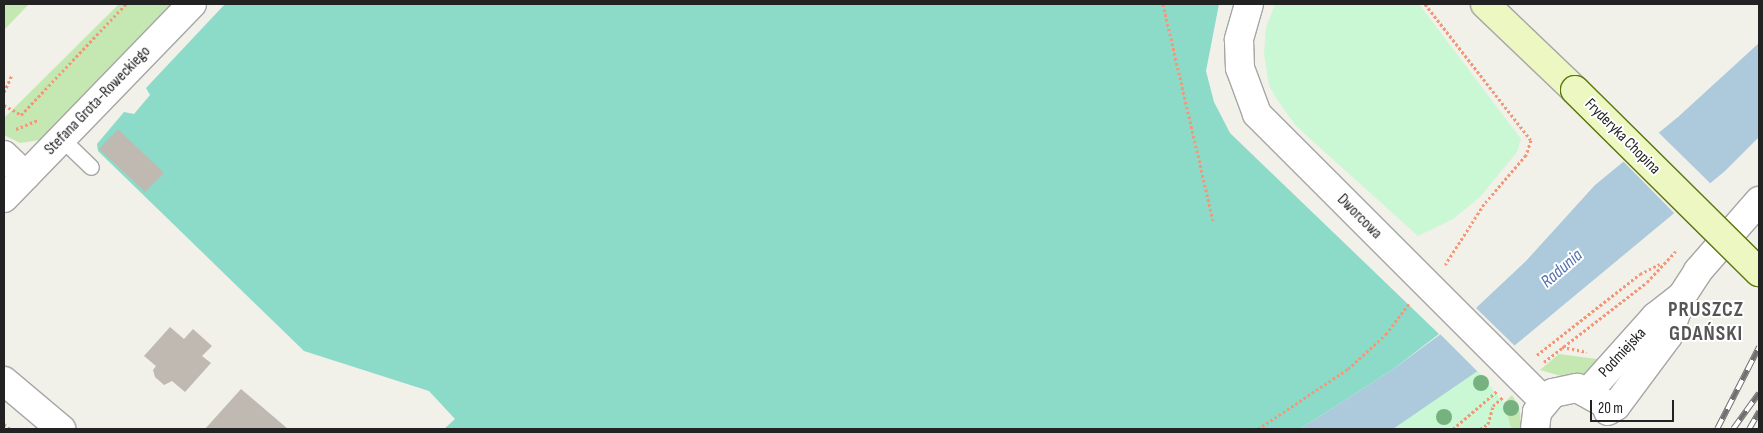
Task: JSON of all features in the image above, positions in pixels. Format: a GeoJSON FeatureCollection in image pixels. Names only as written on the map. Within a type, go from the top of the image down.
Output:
{"type":"FeatureCollection","features":[{"type":"Feature","properties":{"kind":"main road","name":"Fryderyka Chopina"},"geometry":{"type":"LineString","coordinates":[[1485,4],[1759,272]]}},
{"type":"Feature","properties":{"kind":"street","name":"Stefana Grota-Roweckiego"},"geometry":{"type":"LineString","coordinates":[[4,198],[192,4]]}},
{"type":"Feature","properties":{"kind":"street","name":"Dworcowa"},"geometry":{"type":"LineString","coordinates":[[1249,4],[1239,40],[1240,68],[1257,114],[1544,401]]}},
{"type":"Feature","properties":{"kind":"street"},"geometry":{"type":"LineString","coordinates":[[8,143],[26,176]]}},
{"type":"Feature","properties":{"kind":"street","name":"Podmiejska"},"geometry":{"type":"LineString","coordinates":[[1609,420],[1616,406],[1668,336],[1682,296],[1712,253],[1759,201]]}},
{"type":"Feature","properties":{"kind":"street","name":"Podmiejska"},"geometry":{"type":"LineString","coordinates":[[1588,392],[1655,317],[1682,296]]}},
{"type":"Feature","properties":{"kind":"street"},"geometry":{"type":"LineString","coordinates":[[4,381],[61,429]]}},
{"type":"Feature","properties":{"kind":"street"},"geometry":{"type":"LineString","coordinates":[[1535,429],[1537,412],[1544,401],[1565,389],[1588,392],[1600,399],[1609,420]]}},
{"type":"Feature","properties":{"kind":"lane"},"geometry":{"type":"LineString","coordinates":[[62,139],[91,167]]}},
{"type":"Feature","properties":{"kind":"path"},"geometry":{"type":"LineString","coordinates":[[4,105],[21,115],[126,4]]}},
{"type":"Feature","properties":{"kind":"path"},"geometry":{"type":"LineString","coordinates":[[1163,4],[1213,220]]}},
{"type":"Feature","properties":{"kind":"path"},"geometry":{"type":"LineString","coordinates":[[1425,4],[1531,140],[1526,155],[1484,204],[1440,272]]}},
{"type":"Feature","properties":{"kind":"path"},"geometry":{"type":"LineString","coordinates":[[4,92],[12,75]]}},
{"type":"Feature","properties":{"kind":"path"},"geometry":{"type":"LineString","coordinates":[[8,143],[42,118]]}},
{"type":"Feature","properties":{"kind":"path"},"geometry":{"type":"LineString","coordinates":[[1453,429],[1516,374],[1640,274],[1663,262],[1647,282],[1516,374],[1493,406],[1488,424],[1480,429]]}},
{"type":"Feature","properties":{"kind":"path"},"geometry":{"type":"LineString","coordinates":[[1258,429],[1348,369],[1386,334],[1413,300]]}},
{"type":"Feature","properties":{"kind":"path"},"geometry":{"type":"LineString","coordinates":[[4,424],[10,429]]}},
{"type":"Feature","properties":{"kind":"green space"},"geometry":{"type":"Polygon","coordinates":[[[4,4],[29,4],[4,30],[4,4]]]}},
{"type":"Feature","properties":{"kind":"green space"},"geometry":{"type":"Polygon","coordinates":[[[119,4],[172,4],[40,140],[20,143],[4,135],[4,118],[119,4]]]}},
{"type":"Feature","properties":{"kind":"green space"},"geometry":{"type":"Polygon","coordinates":[[[225,4],[1219,4],[1206,71],[1214,102],[1230,133],[1439,334],[1392,370],[1300,429],[444,429],[455,419],[429,391],[304,351],[98,151],[97,144],[124,112],[134,114],[150,95],[146,88],[225,4]]]}},
{"type":"Feature","properties":{"kind":"green space"},"geometry":{"type":"Polygon","coordinates":[[[1275,4],[1419,4],[1521,139],[1517,152],[1480,197],[1453,219],[1418,236],[1296,126],[1276,98],[1269,85],[1264,54],[1266,28],[1275,4]]]}},
{"type":"Feature","properties":{"kind":"green space"},"geometry":{"type":"Polygon","coordinates":[[[1559,354],[1597,359],[1604,364],[1581,375],[1561,376],[1540,370],[1559,354]]]}},
{"type":"Feature","properties":{"kind":"green space"},"geometry":{"type":"Polygon","coordinates":[[[1477,370],[1504,403],[1511,429],[1393,429],[1477,370]]]}},
{"type":"Feature","properties":{"kind":"green space"},"geometry":{"type":"Polygon","coordinates":[[[1512,395],[1519,407],[1522,429],[1511,429],[1504,403],[1512,395]]]}},
{"type":"Feature","properties":{"kind":"water","name":"Radunia"},"geometry":{"type":"Polygon","coordinates":[[[1759,43],[1759,137],[1725,171],[1514,346],[1393,429],[1300,429],[1392,370],[1476,308],[1526,261],[1595,185],[1678,117],[1759,43]]]}},
{"type":"Feature","properties":{"kind":"pier"},"geometry":{"type":"Polygon","coordinates":[[[1657,131],[1712,185],[1676,215],[1622,160],[1657,131]]]}},
{"type":"Feature","properties":{"kind":"pier"},"geometry":{"type":"Polygon","coordinates":[[[1474,306],[1516,347],[1478,372],[1438,332],[1474,306]]]}},
{"type":"Feature","properties":{"kind":"building"},"geometry":{"type":"Polygon","coordinates":[[[118,129],[164,173],[145,192],[99,149],[118,129]]]}},
{"type":"Feature","properties":{"kind":"building"},"geometry":{"type":"Polygon","coordinates":[[[170,327],[184,339],[193,329],[212,346],[202,356],[211,363],[185,392],[172,381],[164,385],[155,377],[153,370],[156,366],[144,356],[170,327]]]}},
{"type":"Feature","properties":{"kind":"building"},"geometry":{"type":"Polygon","coordinates":[[[241,389],[288,429],[205,429],[241,389]]]}},
{"type":"Feature","properties":{"kind":"railway"},"geometry":{"type":"LineString","coordinates":[[1717,429],[1759,347]]}},
{"type":"Feature","properties":{"kind":"railway"},"geometry":{"type":"LineString","coordinates":[[1733,429],[1759,393]]}},
{"type":"Feature","properties":{"kind":"railway"},"geometry":{"type":"LineString","coordinates":[[1749,429],[1759,412]]}},
{"type":"Feature","properties":{"kind":"district","name":"PRUSZCZ GDAŃSKI"},"geometry":{"type":"Point","coordinates":[1706,322]}}]}
